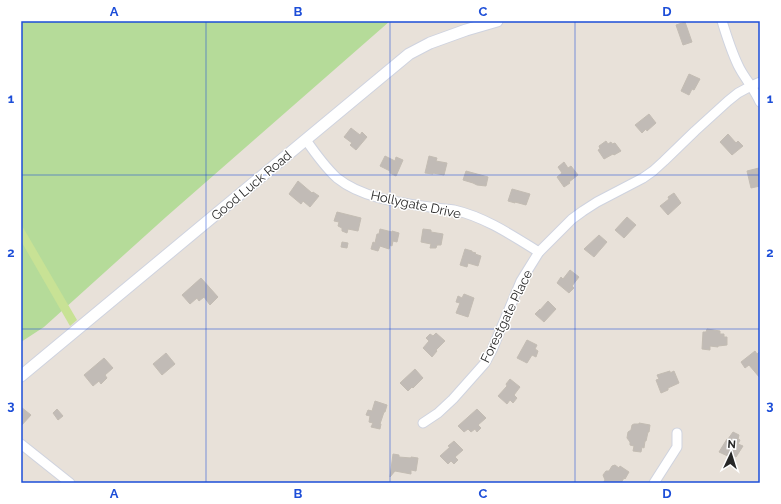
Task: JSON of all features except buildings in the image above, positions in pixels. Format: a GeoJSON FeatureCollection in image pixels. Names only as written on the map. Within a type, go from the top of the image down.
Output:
{"type":"FeatureCollection","features":[{"type":"Feature","properties":{"kind":"street","name":"Good Luck Road"},"geometry":{"type":"LineString","coordinates":[[21,376],[409,54],[430,43],[497,21]]}},
{"type":"Feature","properties":{"kind":"street"},"geometry":{"type":"LineString","coordinates":[[722,21],[731,48],[740,68],[760,102]]}},
{"type":"Feature","properties":{"kind":"street","name":"Forestgate Place"},"geometry":{"type":"LineString","coordinates":[[423,423],[438,413],[453,399],[485,363],[521,281],[539,252],[572,219],[597,202],[643,178],[653,171],[716,111],[738,94],[760,82]]}},
{"type":"Feature","properties":{"kind":"street","name":"Hollygate Drive"},"geometry":{"type":"LineString","coordinates":[[306,140],[316,155],[338,178],[358,190],[384,199],[454,210],[464,213],[503,230],[539,252]]}},
{"type":"Feature","properties":{"kind":"street"},"geometry":{"type":"LineString","coordinates":[[654,483],[677,447],[677,433]]}},
{"type":"Feature","properties":{"kind":"street"},"geometry":{"type":"LineString","coordinates":[[21,444],[70,483]]}},
{"type":"Feature","properties":{"kind":"green space"},"geometry":{"type":"Polygon","coordinates":[[[21,21],[390,21],[166,217],[44,327],[21,342],[21,21]]]}},
{"type":"Feature","properties":{"kind":"green space"},"geometry":{"type":"Polygon","coordinates":[[[21,224],[77,320],[70,326],[21,241],[21,224]]]}}]}
